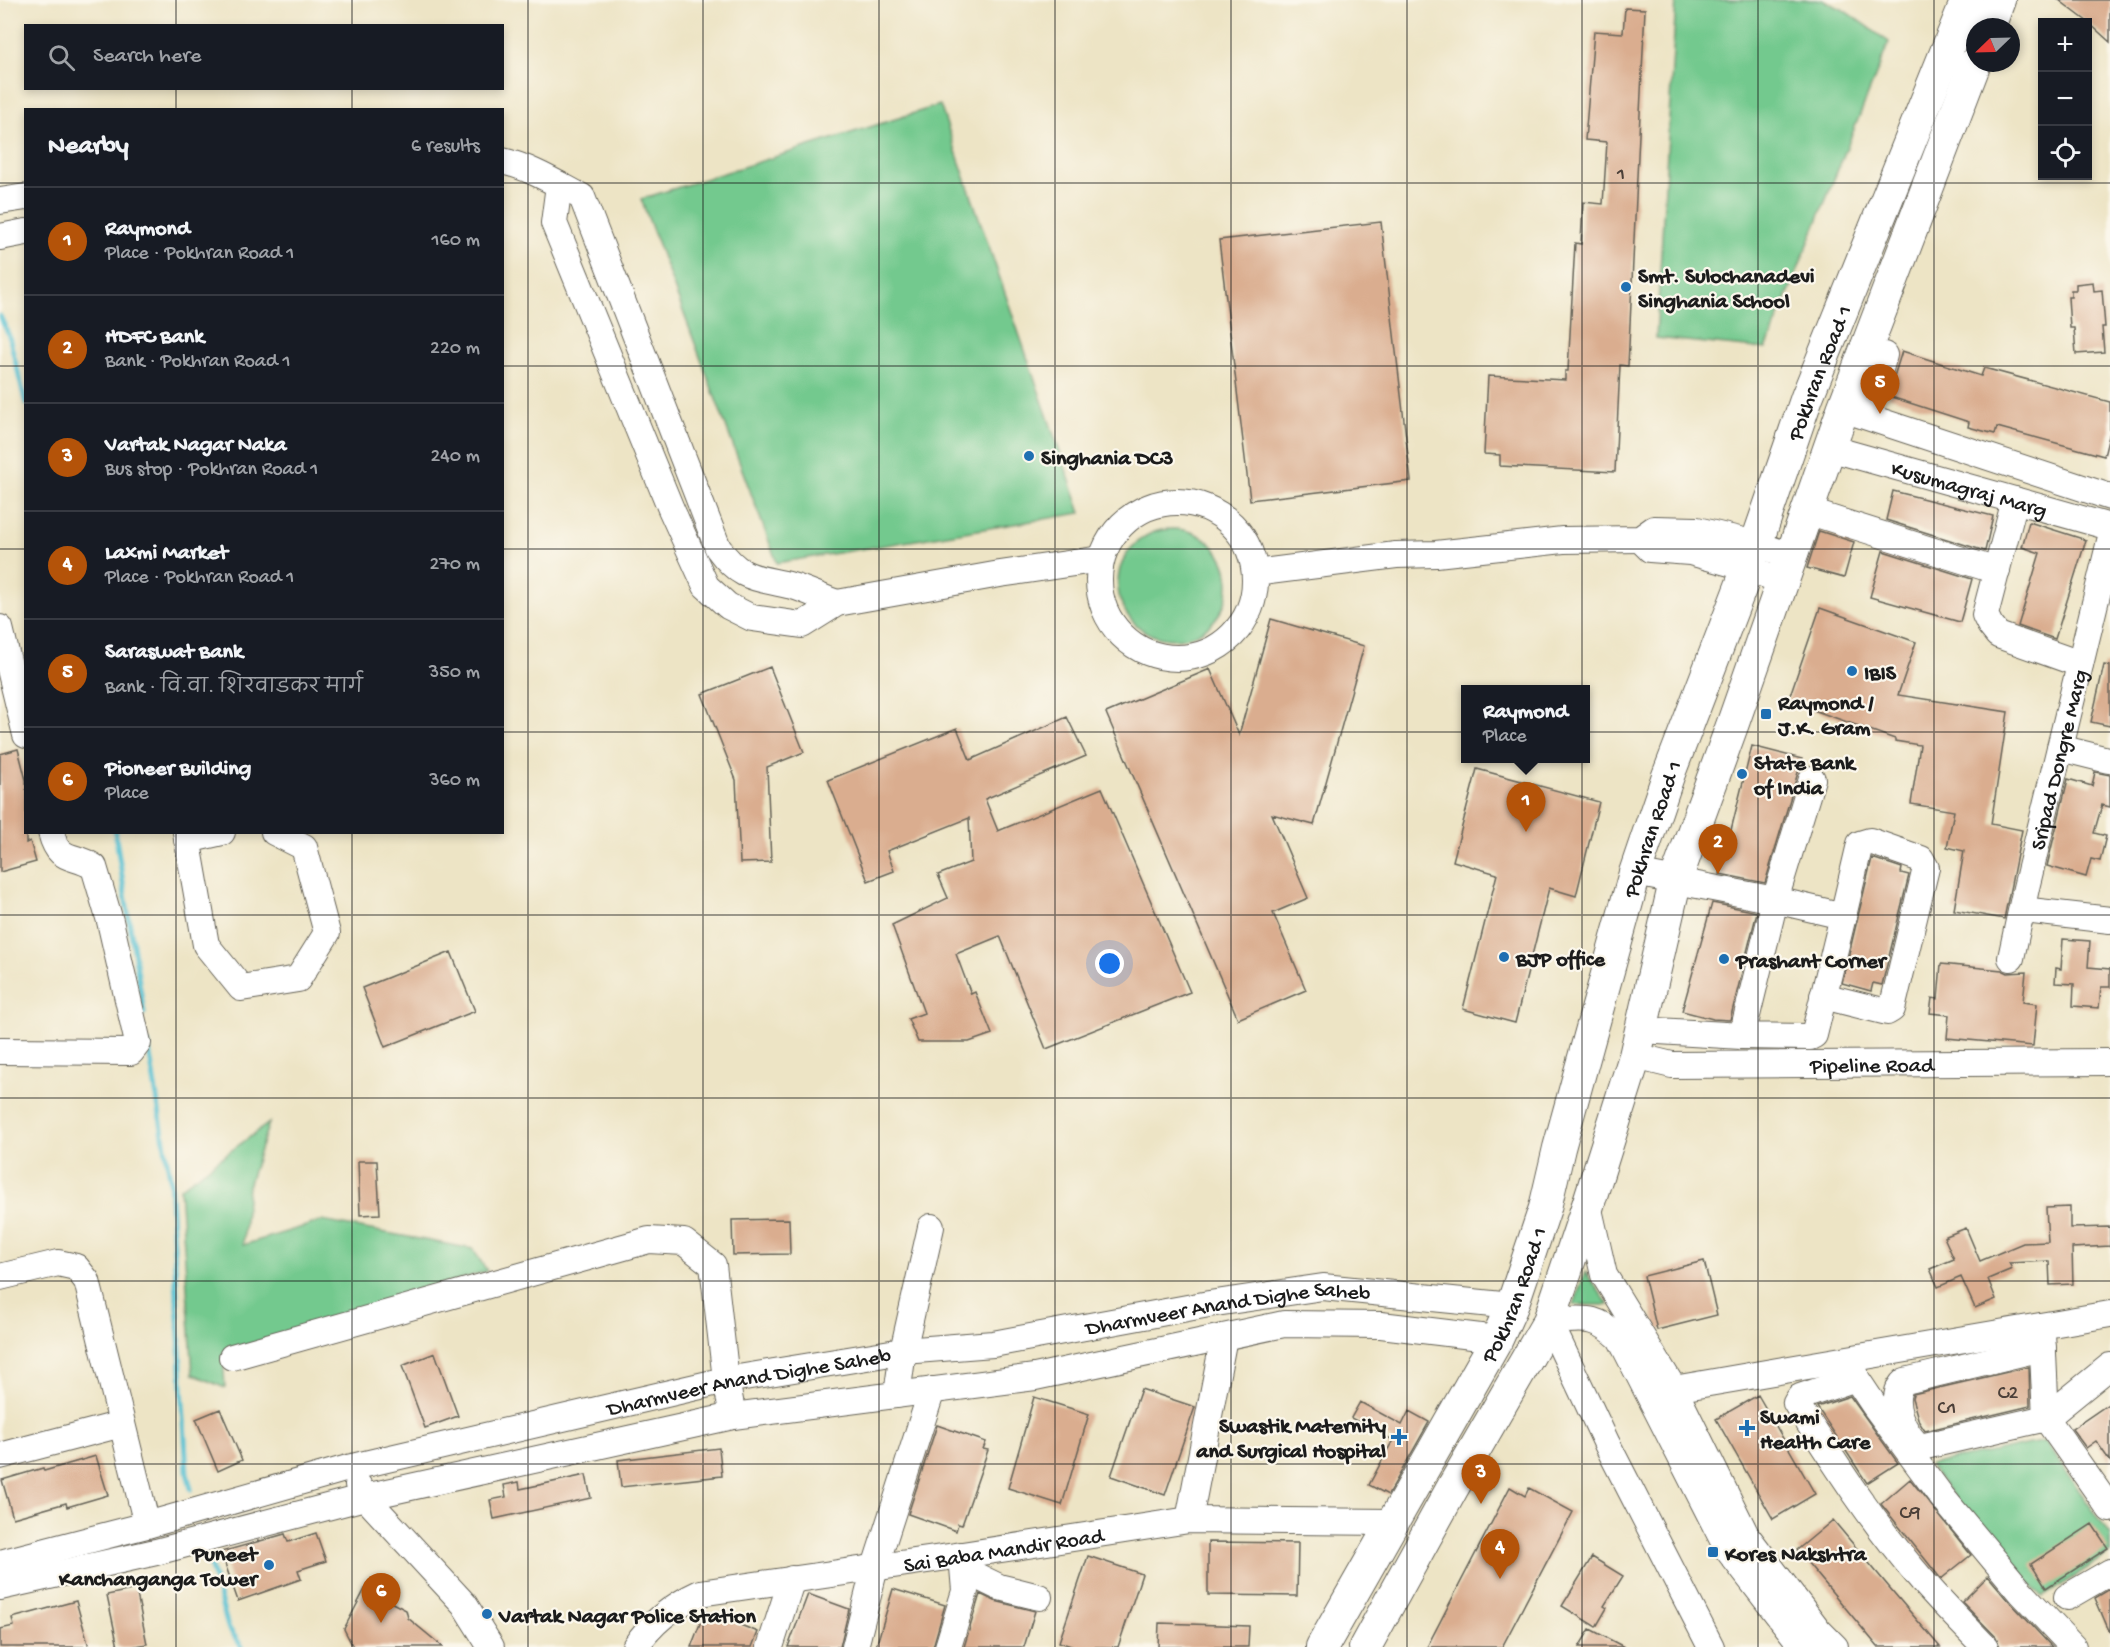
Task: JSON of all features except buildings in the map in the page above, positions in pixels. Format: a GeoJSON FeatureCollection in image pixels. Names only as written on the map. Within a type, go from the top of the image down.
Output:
{"type":"FeatureCollection","features":[{"type":"Feature","properties":{"kind":"main road","name":"Pokhran Road 1"},"geometry":{"type":"LineString","coordinates":[[1330,1644],[1393,1522],[1497,1339],[1512,1305],[1545,1208],[1559,1148],[1635,873],[1668,776],[1752,556],[1807,397],[1967,0]]}},
{"type":"Feature","properties":{"kind":"main road"},"geometry":{"type":"LineString","coordinates":[[1992,18],[1999,0]]}},
{"type":"Feature","properties":{"kind":"main road","name":"Pokhran Road 1"},"geometry":{"type":"LineString","coordinates":[[1365,1647],[1453,1486],[1549,1321],[1636,1050],[1675,882],[1843,409],[1881,354],[1906,243],[1972,72]]}},
{"type":"Feature","properties":{"kind":"main road"},"geometry":{"type":"LineString","coordinates":[[1874,230],[1906,243]]}},
{"type":"Feature","properties":{"kind":"street"},"geometry":{"type":"LineString","coordinates":[[504,161],[512,163],[582,197],[718,548],[729,563],[744,574],[793,586],[837,603]]}},
{"type":"Feature","properties":{"kind":"street"},"geometry":{"type":"LineString","coordinates":[[559,185],[554,223],[671,509],[706,586],[728,606],[752,618],[802,625],[837,603],[1101,558]]}},
{"type":"Feature","properties":{"kind":"street"},"geometry":{"type":"LineString","coordinates":[[0,201],[24,197]]}},
{"type":"Feature","properties":{"kind":"street"},"geometry":{"type":"LineString","coordinates":[[0,237],[24,232]]}},
{"type":"Feature","properties":{"kind":"street"},"geometry":{"type":"LineString","coordinates":[[1873,394],[1881,354]]}},
{"type":"Feature","properties":{"kind":"street"},"geometry":{"type":"LineString","coordinates":[[1843,409],[2110,497]]}},
{"type":"Feature","properties":{"kind":"street","name":"Kusumagraj Marg"},"geometry":{"type":"LineString","coordinates":[[1829,448],[2110,527]]}},
{"type":"Feature","properties":{"kind":"street"},"geometry":{"type":"LineString","coordinates":[[2015,500],[1985,615],[1998,635],[2080,664]]}},
{"type":"Feature","properties":{"kind":"street"},"geometry":{"type":"LineString","coordinates":[[1177,501],[1205,507],[1230,522],[1247,545],[1255,573],[1253,602],[1240,628],[1219,647],[1192,658],[1170,658],[1149,654],[1136,647],[1115,628],[1107,615],[1099,587],[1098,573],[1101,558],[1114,532],[1124,522],[1149,507],[1177,501]]}},
{"type":"Feature","properties":{"kind":"street"},"geometry":{"type":"LineString","coordinates":[[1807,511],[1997,571]]}},
{"type":"Feature","properties":{"kind":"street"},"geometry":{"type":"LineString","coordinates":[[1255,573],[1396,555],[1436,554],[1563,540],[1640,538],[1650,549],[1752,556],[1787,569]]}},
{"type":"Feature","properties":{"kind":"street","name":"Sripad Dongre Marg"},"geometry":{"type":"LineString","coordinates":[[2012,958],[2026,888],[2080,664],[2100,628],[2110,541]]}},
{"type":"Feature","properties":{"kind":"street"},"geometry":{"type":"LineString","coordinates":[[0,628],[24,727]]}},
{"type":"Feature","properties":{"kind":"street"},"geometry":{"type":"LineString","coordinates":[[2060,748],[2108,760]]}},
{"type":"Feature","properties":{"kind":"street"},"geometry":{"type":"LineString","coordinates":[[1742,1036],[1775,900],[1812,779]]}},
{"type":"Feature","properties":{"kind":"street"},"geometry":{"type":"LineString","coordinates":[[0,1052],[131,1052],[138,1043],[110,921],[94,867],[87,862],[64,856],[53,844],[51,834]]}},
{"type":"Feature","properties":{"kind":"street"},"geometry":{"type":"LineString","coordinates":[[204,834],[187,836],[206,945],[241,988],[298,979],[327,933],[304,847],[278,834]]}},
{"type":"Feature","properties":{"kind":"street"},"geometry":{"type":"LineString","coordinates":[[1636,1050],[1742,1036],[1810,1037],[1814,1035],[1823,996],[1860,844],[1870,841],[1921,859],[1926,868],[1892,1010],[1887,1012],[1823,996]]}},
{"type":"Feature","properties":{"kind":"street"},"geometry":{"type":"LineString","coordinates":[[1635,873],[1775,900],[1843,916]]}},
{"type":"Feature","properties":{"kind":"street"},"geometry":{"type":"LineString","coordinates":[[2023,909],[2110,920]]}},
{"type":"Feature","properties":{"kind":"street","name":"Pipeline Road"},"geometry":{"type":"LineString","coordinates":[[1636,1050],[1672,1065],[2110,1062]]}},
{"type":"Feature","properties":{"kind":"street"},"geometry":{"type":"LineString","coordinates":[[1588,1205],[1604,1275],[1662,1393],[1728,1550],[1803,1647]]}},
{"type":"Feature","properties":{"kind":"street"},"geometry":{"type":"LineString","coordinates":[[897,1395],[903,1351],[931,1227]]}},
{"type":"Feature","properties":{"kind":"street"},"geometry":{"type":"LineString","coordinates":[[232,1357],[649,1240],[684,1242],[713,1265],[726,1380],[733,1416]]}},
{"type":"Feature","properties":{"kind":"street"},"geometry":{"type":"LineString","coordinates":[[0,1277],[58,1263],[76,1267],[87,1281],[147,1525]]}},
{"type":"Feature","properties":{"kind":"street","name":"Dharmveer Anand Dighe Saheb"},"geometry":{"type":"LineString","coordinates":[[0,1563],[147,1525],[348,1468],[726,1380],[903,1351],[993,1344],[1209,1304],[1323,1287],[1512,1305]]}},
{"type":"Feature","properties":{"kind":"street"},"geometry":{"type":"LineString","coordinates":[[2110,1314],[1905,1381],[1900,1386],[1898,1407],[1903,1426],[1911,1439],[1921,1447],[2046,1418],[2110,1366]]}},
{"type":"Feature","properties":{"kind":"street"},"geometry":{"type":"LineString","coordinates":[[1711,1647],[1607,1444],[1549,1321],[1594,1319],[1606,1325],[1620,1338],[1662,1393],[1746,1535],[1819,1631],[1834,1647]]}},
{"type":"Feature","properties":{"kind":"street","name":"Dharmveer Anand Dighe Saheb"},"geometry":{"type":"LineString","coordinates":[[0,1587],[156,1552],[365,1497],[733,1416],[1035,1377],[1284,1324],[1381,1325],[1497,1339]]}},
{"type":"Feature","properties":{"kind":"street"},"geometry":{"type":"LineString","coordinates":[[1189,1520],[1224,1337]]}},
{"type":"Feature","properties":{"kind":"street"},"geometry":{"type":"LineString","coordinates":[[1662,1393],[1854,1368],[2042,1337]]}},
{"type":"Feature","properties":{"kind":"street"},"geometry":{"type":"LineString","coordinates":[[2042,1337],[2046,1418],[2110,1509]]}},
{"type":"Feature","properties":{"kind":"street"},"geometry":{"type":"LineString","coordinates":[[1854,1368],[1800,1397],[1796,1403],[1850,1486],[1903,1556],[1921,1579],[1985,1647]]}},
{"type":"Feature","properties":{"kind":"street"},"geometry":{"type":"LineString","coordinates":[[1854,1368],[1874,1405],[1942,1497],[2021,1592],[2073,1647]]}},
{"type":"Feature","properties":{"kind":"street"},"geometry":{"type":"LineString","coordinates":[[855,1647],[875,1567],[932,1390]]}},
{"type":"Feature","properties":{"kind":"street"},"geometry":{"type":"LineString","coordinates":[[0,1456],[122,1424]]}},
{"type":"Feature","properties":{"kind":"street"},"geometry":{"type":"LineString","coordinates":[[348,1468],[365,1497],[464,1604],[491,1647]]}},
{"type":"Feature","properties":{"kind":"street","name":"Sai Baba Mandir Road"},"geometry":{"type":"LineString","coordinates":[[634,1647],[642,1636],[678,1604],[700,1593],[875,1567],[963,1563],[1189,1520],[1393,1522]]}},
{"type":"Feature","properties":{"kind":"street"},"geometry":{"type":"LineString","coordinates":[[963,1563],[999,1587],[1039,1597]]}},
{"type":"Feature","properties":{"kind":"street"},"geometry":{"type":"LineString","coordinates":[[948,1647],[965,1591],[963,1563]]}},
{"type":"Feature","properties":{"kind":"street"},"geometry":{"type":"LineString","coordinates":[[2067,1598],[2110,1572]]}},
{"type":"Feature","properties":{"kind":"street"},"geometry":{"type":"LineString","coordinates":[[770,1647],[792,1579]]}},
{"type":"Feature","properties":{"kind":"green space"},"geometry":{"type":"Polygon","coordinates":[[[1676,0],[1822,0],[1842,9],[1889,42],[1766,349],[1656,338],[1676,0]]]}},
{"type":"Feature","properties":{"kind":"green space"},"geometry":{"type":"Polygon","coordinates":[[[940,105],[1081,513],[777,563],[641,199],[940,105]]]}},
{"type":"Feature","properties":{"kind":"green space"},"geometry":{"type":"Polygon","coordinates":[[[1173,529],[1194,533],[1212,545],[1224,563],[1228,584],[1224,605],[1212,623],[1194,635],[1173,639],[1152,635],[1134,623],[1122,605],[1118,584],[1122,563],[1134,545],[1152,533],[1173,529]]]}},
{"type":"Feature","properties":{"kind":"green space"},"geometry":{"type":"Polygon","coordinates":[[[269,1123],[248,1186],[243,1245],[322,1221],[473,1249],[487,1271],[223,1353],[225,1388],[193,1374],[180,1188],[269,1123]]]}},
{"type":"Feature","properties":{"kind":"green space"},"geometry":{"type":"Polygon","coordinates":[[[1585,1272],[1609,1305],[1574,1305],[1585,1272]]]}},
{"type":"Feature","properties":{"kind":"green space"},"geometry":{"type":"Polygon","coordinates":[[[2045,1441],[2110,1535],[2110,1553],[2043,1597],[1986,1536],[1928,1465],[2045,1441]]]}},
{"type":"Feature","properties":{"kind":"waterway"},"geometry":{"type":"LineString","coordinates":[[0,316],[9,336],[24,396]]}},
{"type":"Feature","properties":{"kind":"waterway"},"geometry":{"type":"LineString","coordinates":[[115,834],[144,1013]]}},
{"type":"Feature","properties":{"kind":"waterway"},"geometry":{"type":"LineString","coordinates":[[148,1043],[170,1178],[187,1473],[191,1489]]}},
{"type":"Feature","properties":{"kind":"waterway"},"geometry":{"type":"LineString","coordinates":[[208,1557],[228,1627],[242,1647]]}},
{"type":"Feature","properties":{"kind":"place","name":"Smt. Sulochanadevi Singhania School"},"geometry":{"type":"Point","coordinates":[1626,287]}},
{"type":"Feature","properties":{"kind":"place","name":"Saraswat Bank"},"geometry":{"type":"Point","coordinates":[1880,414]}},
{"type":"Feature","properties":{"kind":"place","name":"Singhania DC3"},"geometry":{"type":"Point","coordinates":[1029,456]}},
{"type":"Feature","properties":{"kind":"place","name":"IBIS"},"geometry":{"type":"Point","coordinates":[1852,671]}},
{"type":"Feature","properties":{"kind":"place","name":"Raymond / J.K. Gram"},"geometry":{"type":"Point","coordinates":[1766,714]}},
{"type":"Feature","properties":{"kind":"place","name":"State Bank of India"},"geometry":{"type":"Point","coordinates":[1742,774]}},
{"type":"Feature","properties":{"kind":"place","name":"Raymond"},"geometry":{"type":"Point","coordinates":[1526,832]}},
{"type":"Feature","properties":{"kind":"place","name":"HDFC Bank"},"geometry":{"type":"Point","coordinates":[1718,874]}},
{"type":"Feature","properties":{"kind":"place","name":"BJP office"},"geometry":{"type":"Point","coordinates":[1504,957]}},
{"type":"Feature","properties":{"kind":"place","name":"Prashant Corner"},"geometry":{"type":"Point","coordinates":[1724,959]}},
{"type":"Feature","properties":{"kind":"place","name":"Swami Health Care"},"geometry":{"type":"Point","coordinates":[1747,1428]}},
{"type":"Feature","properties":{"kind":"place","name":"Swastik Maternity and Surgical Hospital"},"geometry":{"type":"Point","coordinates":[1399,1437]}},
{"type":"Feature","properties":{"kind":"place","name":"Vartak Nagar Naka"},"geometry":{"type":"Point","coordinates":[1481,1504]}},
{"type":"Feature","properties":{"kind":"place","name":"Kores Nakshtra"},"geometry":{"type":"Point","coordinates":[1713,1552]}},
{"type":"Feature","properties":{"kind":"place","name":"Puneet Kanchanganga Tower"},"geometry":{"type":"Point","coordinates":[269,1565]}},
{"type":"Feature","properties":{"kind":"place","name":"Laxmi Market"},"geometry":{"type":"Point","coordinates":[1500,1579]}},
{"type":"Feature","properties":{"kind":"place","name":"Vartak Nagar Police Station"},"geometry":{"type":"Point","coordinates":[487,1614]}},
{"type":"Feature","properties":{"kind":"place","name":"Pioneer Building"},"geometry":{"type":"Point","coordinates":[381,1623]}}]}
